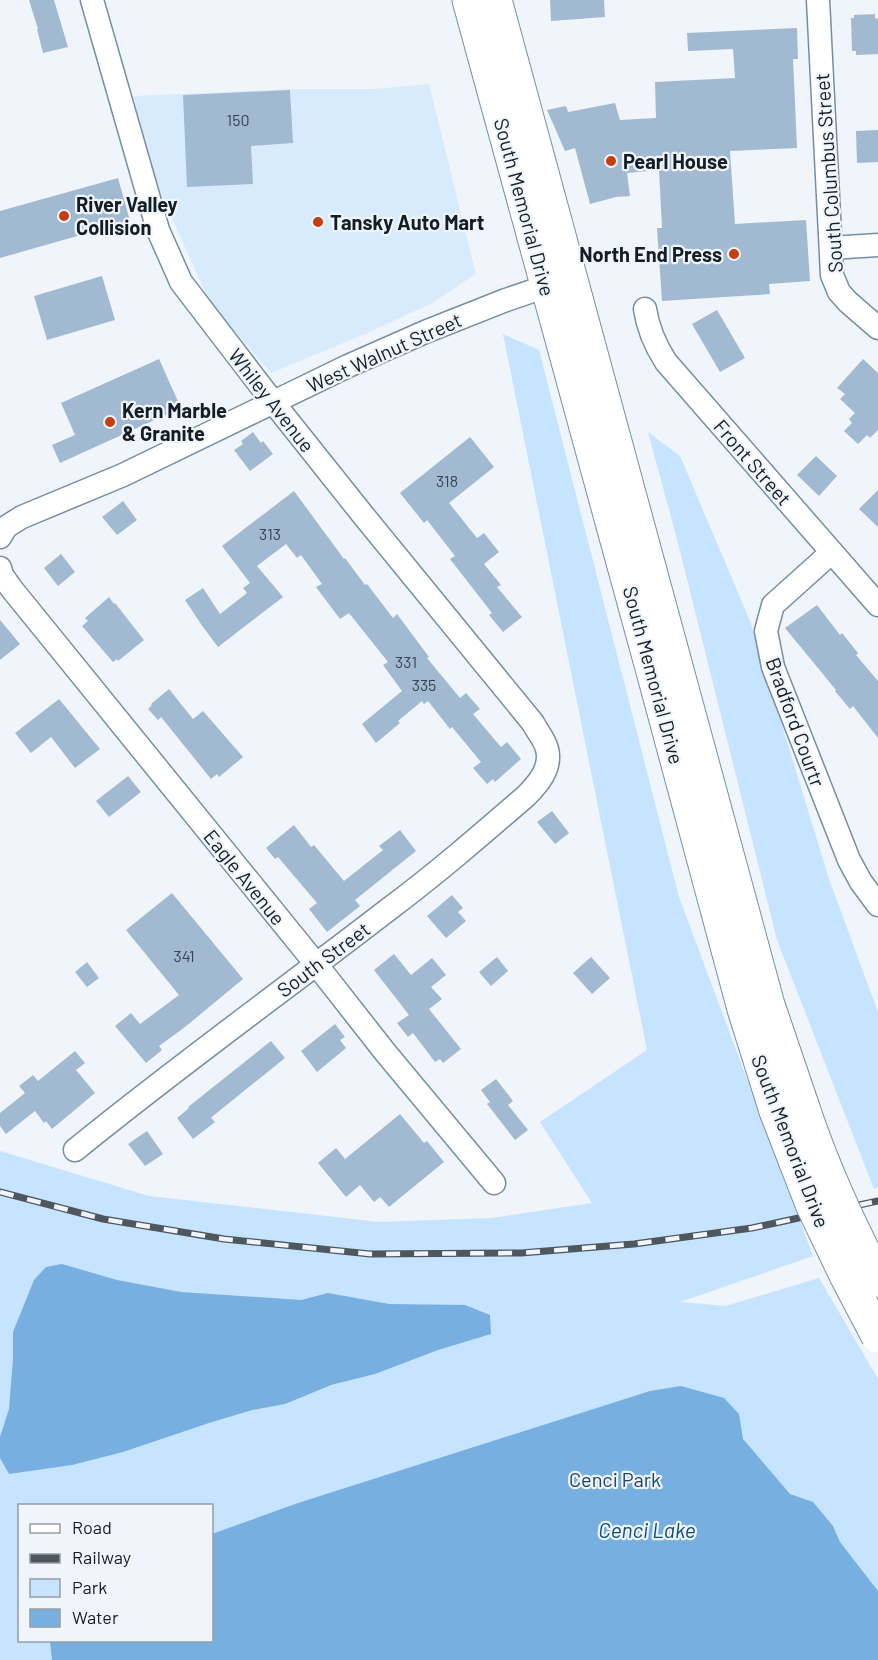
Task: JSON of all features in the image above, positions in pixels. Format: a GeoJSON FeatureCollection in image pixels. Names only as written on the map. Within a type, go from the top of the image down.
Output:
{"type":"FeatureCollection","features":[{"type":"Feature","properties":{"kind":"highway","name":"South Memorial Drive"},"geometry":{"type":"LineString","coordinates":[[469,0],[744,1010],[789,1108],[814,1139],[836,1193],[878,1280]]}},
{"type":"Feature","properties":{"kind":"highway","name":"South Memorial Drive"},"geometry":{"type":"LineString","coordinates":[[495,0],[768,1005],[812,1204],[878,1336]]}},
{"type":"Feature","properties":{"kind":"street","name":"Whiley Avenue"},"geometry":{"type":"LineString","coordinates":[[92,0],[155,220],[168,256],[181,282],[378,534],[533,723],[547,749]]}},
{"type":"Feature","properties":{"kind":"street","name":"South Columbus Street"},"geometry":{"type":"LineString","coordinates":[[818,0],[832,275],[839,292],[878,328]]}},
{"type":"Feature","properties":{"kind":"street"},"geometry":{"type":"LineString","coordinates":[[831,248],[878,245]]}},
{"type":"Feature","properties":{"kind":"street","name":"West Walnut Street"},"geometry":{"type":"LineString","coordinates":[[0,537],[6,527],[22,517],[123,475],[348,366],[425,332],[547,286]]}},
{"type":"Feature","properties":{"kind":"street","name":"Front Street"},"geometry":{"type":"LineString","coordinates":[[645,309],[651,335],[666,362],[878,605]]}},
{"type":"Feature","properties":{"kind":"street","name":"Bradford Courtr"},"geometry":{"type":"LineString","coordinates":[[832,552],[773,605],[766,631],[773,667],[849,860],[861,882],[878,905]]}},
{"type":"Feature","properties":{"kind":"street","name":"Eagle Avenue"},"geometry":{"type":"LineString","coordinates":[[0,568],[10,588],[385,1052],[494,1183]]}},
{"type":"Feature","properties":{"kind":"street","name":"South Street"},"geometry":{"type":"LineString","coordinates":[[75,1150],[121,1112],[390,909],[526,796],[545,772],[548,761],[547,749]]}},
{"type":"Feature","properties":{"kind":"shaded area","name":"Tansky Auto Mart"},"geometry":{"type":"Polygon","coordinates":[[[429,84],[476,274],[434,302],[372,331],[271,373],[209,301],[143,148],[134,96],[294,89],[374,89],[429,84]]]}},
{"type":"Feature","properties":{"kind":"green space","name":"Cenci Park"},"geometry":{"type":"Polygon","coordinates":[[[503,334],[539,350],[679,897],[813,1256],[680,1302],[726,1306],[819,1278],[878,1379],[878,1660],[0,1660],[0,1151],[149,1196],[379,1222],[492,1218],[592,1203],[540,1122],[647,1050],[503,334]]]}},
{"type":"Feature","properties":{"kind":"green space"},"geometry":{"type":"Polygon","coordinates":[[[648,432],[680,456],[750,621],[829,879],[878,1012],[878,1187],[874,1189],[777,940],[648,432]]]}},
{"type":"Feature","properties":{"kind":"water"},"geometry":{"type":"Polygon","coordinates":[[[62,1264],[117,1280],[181,1292],[301,1300],[328,1293],[389,1304],[465,1305],[490,1315],[491,1334],[438,1350],[375,1374],[331,1385],[285,1404],[252,1410],[123,1452],[72,1465],[9,1474],[0,1458],[0,1437],[9,1409],[13,1332],[34,1280],[46,1267],[62,1264]]]}},
{"type":"Feature","properties":{"kind":"water","name":"Cenci Lake"},"geometry":{"type":"Polygon","coordinates":[[[681,1386],[724,1398],[739,1414],[743,1439],[790,1494],[813,1502],[833,1526],[840,1542],[878,1591],[878,1660],[52,1660],[50,1642],[213,1642],[213,1534],[298,1503],[650,1391],[681,1386]]]}},
{"type":"Feature","properties":{"kind":"building"},"geometry":{"type":"Polygon","coordinates":[[[29,0],[54,0],[68,47],[43,53],[29,0]]]}},
{"type":"Feature","properties":{"kind":"building"},"geometry":{"type":"Polygon","coordinates":[[[550,0],[604,0],[605,17],[551,21],[550,0]]]}},
{"type":"Feature","properties":{"kind":"building"},"geometry":{"type":"Polygon","coordinates":[[[875,14],[875,19],[878,18],[878,54],[856,55],[856,51],[852,51],[851,18],[854,18],[854,15],[875,14]]]}},
{"type":"Feature","properties":{"kind":"building"},"geometry":{"type":"Polygon","coordinates":[[[797,28],[798,59],[793,59],[797,148],[730,151],[735,224],[806,220],[810,281],[769,284],[770,294],[662,301],[657,228],[662,228],[659,170],[627,173],[630,196],[590,204],[575,148],[565,151],[547,110],[566,106],[568,112],[615,103],[620,120],[656,118],[655,82],[735,78],[733,49],[688,51],[687,33],[797,28]]]}},
{"type":"Feature","properties":{"kind":"building"},"geometry":{"type":"Polygon","coordinates":[[[290,90],[293,143],[251,146],[253,184],[187,187],[183,95],[290,90]]]}},
{"type":"Feature","properties":{"kind":"building"},"geometry":{"type":"Polygon","coordinates":[[[878,130],[878,162],[857,163],[856,131],[878,130]]]}},
{"type":"Feature","properties":{"kind":"building","name":"River Valley Collision"},"geometry":{"type":"Polygon","coordinates":[[[118,178],[130,221],[0,258],[0,211],[118,178]]]}},
{"type":"Feature","properties":{"kind":"building"},"geometry":{"type":"Polygon","coordinates":[[[102,276],[115,320],[47,340],[34,296],[102,276]]]}},
{"type":"Feature","properties":{"kind":"building"},"geometry":{"type":"Polygon","coordinates":[[[717,310],[745,358],[720,372],[692,324],[717,310]]]}},
{"type":"Feature","properties":{"kind":"building","name":"Kern Marble & Granite"},"geometry":{"type":"Polygon","coordinates":[[[159,359],[181,408],[60,463],[52,445],[75,435],[61,403],[159,359]]]}},
{"type":"Feature","properties":{"kind":"building"},"geometry":{"type":"Polygon","coordinates":[[[863,359],[878,373],[878,430],[870,438],[867,435],[858,444],[844,431],[852,423],[849,419],[855,413],[840,399],[845,394],[837,388],[863,359]]]}},
{"type":"Feature","properties":{"kind":"building"},"geometry":{"type":"Polygon","coordinates":[[[253,432],[273,454],[250,471],[234,450],[243,444],[241,441],[253,432]]]}},
{"type":"Feature","properties":{"kind":"building"},"geometry":{"type":"Polygon","coordinates":[[[470,437],[494,467],[449,503],[477,538],[484,533],[499,552],[484,564],[501,585],[497,587],[522,617],[503,632],[489,615],[492,613],[450,559],[455,556],[427,520],[424,523],[400,493],[470,437]]]}},
{"type":"Feature","properties":{"kind":"building"},"geometry":{"type":"Polygon","coordinates":[[[816,456],[837,476],[819,496],[797,475],[816,456]]]}},
{"type":"Feature","properties":{"kind":"building"},"geometry":{"type":"Polygon","coordinates":[[[878,490],[878,527],[859,509],[878,490]]]}},
{"type":"Feature","properties":{"kind":"building"},"geometry":{"type":"Polygon","coordinates":[[[294,491],[344,559],[393,618],[397,614],[429,657],[427,658],[460,698],[466,693],[480,709],[473,714],[501,747],[507,742],[521,759],[495,782],[493,779],[487,784],[473,768],[481,762],[428,701],[424,704],[422,701],[376,743],[362,724],[402,691],[383,665],[388,662],[349,613],[340,619],[316,587],[322,584],[301,555],[297,558],[286,544],[257,566],[283,597],[218,647],[203,627],[185,600],[203,588],[220,614],[247,593],[243,588],[250,583],[222,546],[294,491]]]}},
{"type":"Feature","properties":{"kind":"building"},"geometry":{"type":"Polygon","coordinates":[[[123,501],[137,520],[117,535],[102,517],[123,501]]]}},
{"type":"Feature","properties":{"kind":"building"},"geometry":{"type":"Polygon","coordinates":[[[61,554],[75,572],[58,586],[44,568],[61,554]]]}},
{"type":"Feature","properties":{"kind":"building"},"geometry":{"type":"Polygon","coordinates":[[[109,597],[144,640],[118,661],[117,659],[113,662],[82,626],[88,621],[85,618],[109,597]]]}},
{"type":"Feature","properties":{"kind":"building"},"geometry":{"type":"Polygon","coordinates":[[[817,605],[840,635],[842,633],[858,653],[856,655],[878,681],[878,738],[853,706],[850,709],[785,628],[817,605]]]}},
{"type":"Feature","properties":{"kind":"building"},"geometry":{"type":"Polygon","coordinates":[[[0,620],[20,644],[0,660],[0,620]]]}},
{"type":"Feature","properties":{"kind":"building"},"geometry":{"type":"Polygon","coordinates":[[[169,689],[193,719],[203,711],[243,757],[219,777],[217,774],[211,779],[161,717],[158,720],[148,709],[169,689]]]}},
{"type":"Feature","properties":{"kind":"building"},"geometry":{"type":"Polygon","coordinates":[[[59,699],[100,749],[75,768],[51,737],[31,753],[15,733],[59,699]]]}},
{"type":"Feature","properties":{"kind":"building"},"geometry":{"type":"Polygon","coordinates":[[[128,776],[141,792],[109,817],[96,801],[128,776]]]}},
{"type":"Feature","properties":{"kind":"building"},"geometry":{"type":"Polygon","coordinates":[[[552,811],[569,833],[555,844],[537,822],[552,811]]]}},
{"type":"Feature","properties":{"kind":"building"},"geometry":{"type":"Polygon","coordinates":[[[294,825],[311,847],[314,845],[344,881],[383,850],[379,846],[400,830],[416,851],[355,900],[360,906],[327,932],[309,909],[317,903],[278,857],[275,859],[266,848],[294,825]]]}},
{"type":"Feature","properties":{"kind":"building"},"geometry":{"type":"Polygon","coordinates":[[[172,893],[243,979],[159,1046],[162,1050],[146,1063],[115,1026],[131,1013],[140,1024],[179,995],[126,930],[172,893]]]}},
{"type":"Feature","properties":{"kind":"building"},"geometry":{"type":"Polygon","coordinates":[[[452,895],[463,908],[458,912],[466,921],[446,938],[427,916],[452,895]]]}},
{"type":"Feature","properties":{"kind":"building"},"geometry":{"type":"Polygon","coordinates":[[[394,954],[411,975],[432,958],[446,975],[431,987],[442,999],[429,1009],[461,1049],[443,1063],[440,1059],[435,1062],[413,1033],[408,1037],[397,1023],[409,1015],[374,970],[394,954]]]}},
{"type":"Feature","properties":{"kind":"building"},"geometry":{"type":"Polygon","coordinates":[[[497,957],[508,971],[491,986],[479,972],[497,957]]]}},
{"type":"Feature","properties":{"kind":"building"},"geometry":{"type":"Polygon","coordinates":[[[591,957],[610,978],[592,994],[573,973],[591,957]]]}},
{"type":"Feature","properties":{"kind":"building"},"geometry":{"type":"Polygon","coordinates":[[[87,962],[99,978],[87,987],[75,972],[87,962]]]}},
{"type":"Feature","properties":{"kind":"building"},"geometry":{"type":"Polygon","coordinates":[[[335,1024],[345,1037],[340,1040],[346,1048],[317,1072],[301,1051],[335,1024]]]}},
{"type":"Feature","properties":{"kind":"building"},"geometry":{"type":"Polygon","coordinates":[[[271,1041],[285,1058],[213,1116],[211,1118],[215,1122],[193,1139],[177,1118],[271,1041]]]}},
{"type":"Feature","properties":{"kind":"building"},"geometry":{"type":"Polygon","coordinates":[[[75,1051],[85,1063],[76,1070],[95,1093],[52,1129],[35,1111],[6,1134],[0,1126],[0,1113],[25,1093],[19,1086],[33,1075],[38,1081],[75,1051]]]}},
{"type":"Feature","properties":{"kind":"building"},"geometry":{"type":"Polygon","coordinates":[[[496,1079],[513,1101],[508,1105],[528,1130],[515,1140],[487,1104],[490,1102],[481,1090],[496,1079]]]}},
{"type":"Feature","properties":{"kind":"building"},"geometry":{"type":"Polygon","coordinates":[[[400,1114],[424,1143],[427,1141],[444,1162],[389,1207],[380,1197],[374,1202],[360,1185],[346,1197],[318,1163],[336,1148],[345,1159],[400,1114]]]}},
{"type":"Feature","properties":{"kind":"building"},"geometry":{"type":"Polygon","coordinates":[[[147,1131],[163,1154],[145,1166],[128,1144],[147,1131]]]}},
{"type":"Feature","properties":{"kind":"railway"},"geometry":{"type":"LineString","coordinates":[[0,1192],[103,1219],[224,1239],[370,1254],[521,1253],[634,1244],[752,1228],[878,1201]]}},
{"type":"Feature","properties":{"kind":"place","name":"Pearl House"},"geometry":{"type":"Point","coordinates":[611,161]}},
{"type":"Feature","properties":{"kind":"place","name":"River Valley Collision"},"geometry":{"type":"Point","coordinates":[64,216]}},
{"type":"Feature","properties":{"kind":"place","name":"Tansky Auto Mart"},"geometry":{"type":"Point","coordinates":[318,222]}},
{"type":"Feature","properties":{"kind":"place","name":"North End Press"},"geometry":{"type":"Point","coordinates":[734,254]}},
{"type":"Feature","properties":{"kind":"place","name":"Kern Marble & Granite"},"geometry":{"type":"Point","coordinates":[110,422]}}]}
